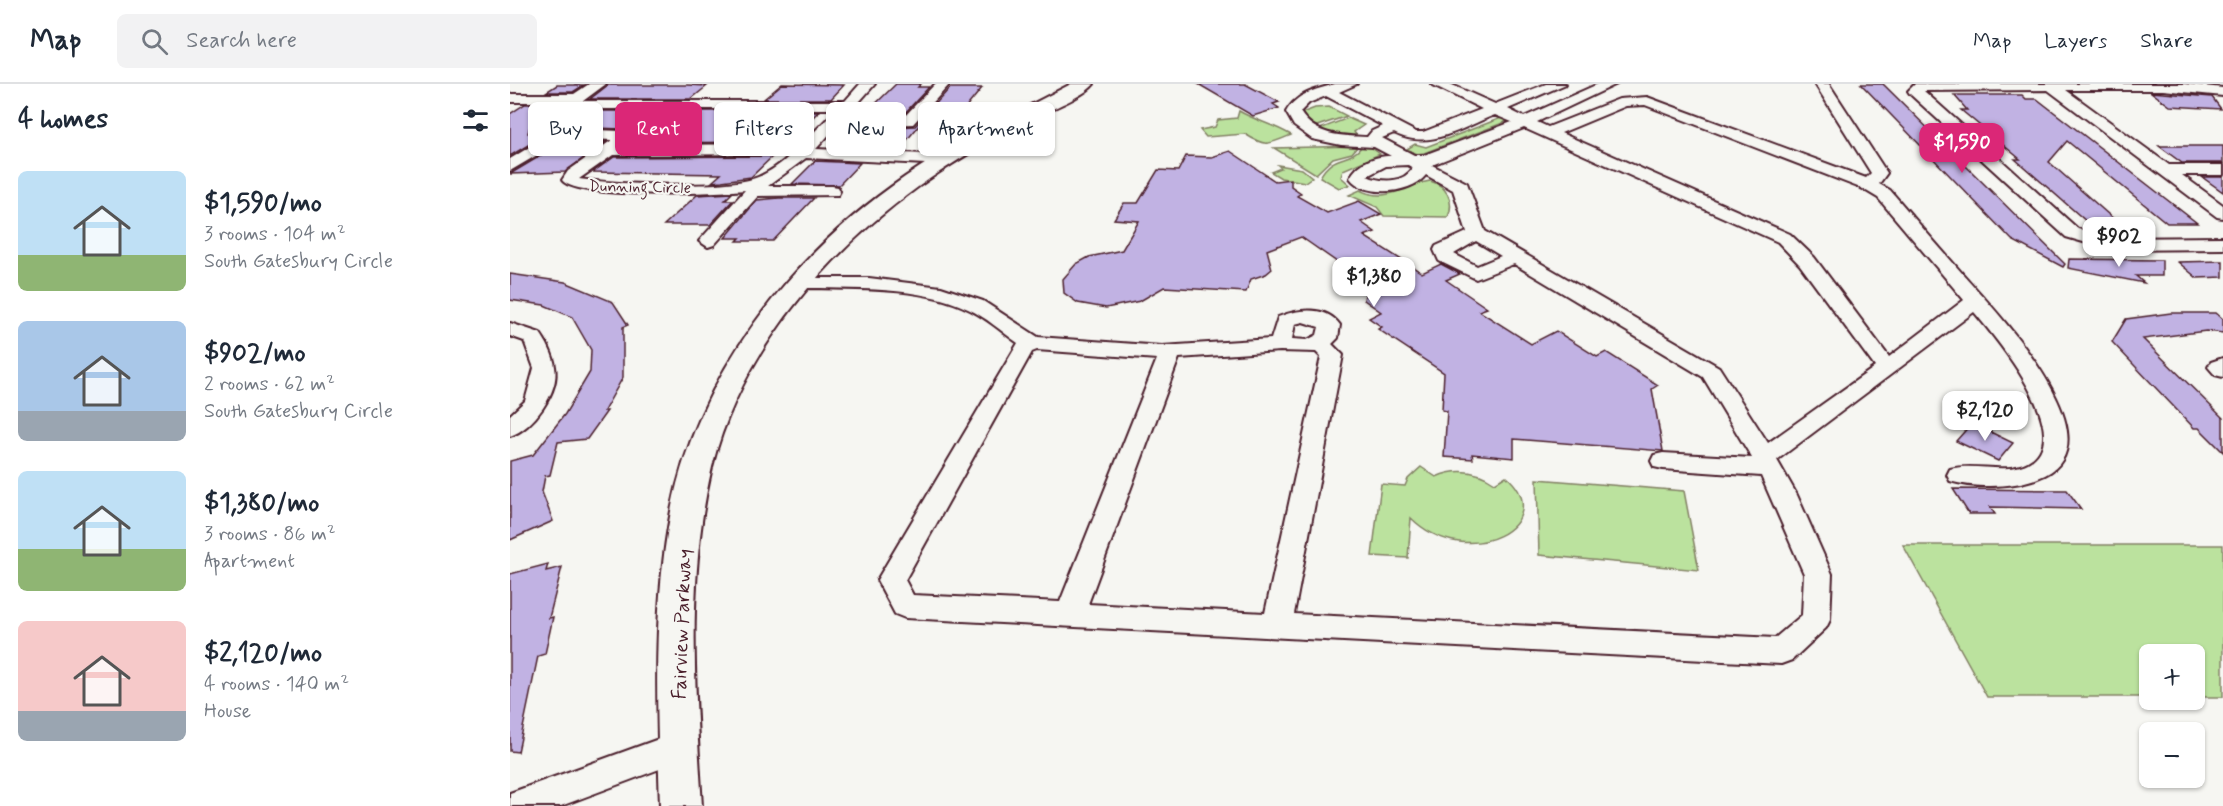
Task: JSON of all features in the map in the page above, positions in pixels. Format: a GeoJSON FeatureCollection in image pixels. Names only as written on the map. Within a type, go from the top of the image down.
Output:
{"type":"FeatureCollection","features":[{"type":"Feature","properties":{"kind":"main road","name":"Fairview Parkway"},"geometry":{"type":"LineString","coordinates":[[681,806],[678,747],[678,580],[687,509],[705,440],[727,392],[773,316],[800,282],[862,221],[890,197],[946,160],[996,130],[1085,84]]}},
{"type":"Feature","properties":{"kind":"street","name":"Dunning Circle"},"geometry":{"type":"LineString","coordinates":[[573,101],[599,84]]}},
{"type":"Feature","properties":{"kind":"street","name":"Dunning Circle"},"geometry":{"type":"LineString","coordinates":[[851,102],[868,84]]}},
{"type":"Feature","properties":{"kind":"street"},"geometry":{"type":"LineString","coordinates":[[906,121],[909,121],[943,84]]}},
{"type":"Feature","properties":{"kind":"street"},"geometry":{"type":"LineString","coordinates":[[1438,84],[1784,237],[1807,261],[1887,369]]}},
{"type":"Feature","properties":{"kind":"street"},"geometry":{"type":"LineString","coordinates":[[1280,345],[1285,321],[1299,315],[1322,317],[1330,325],[1327,338],[1310,347],[1280,345],[1170,353],[1034,344],[1024,348],[891,580],[905,606],[1781,651],[1816,620],[1818,574],[1767,462],[1711,372],[1477,234],[1461,187],[1420,162],[1377,142],[1330,139],[1308,130],[1298,123],[1293,112],[1296,106],[1310,96],[1336,87],[1395,127],[1413,136],[1425,137],[1559,84]]}},
{"type":"Feature","properties":{"kind":"street"},"geometry":{"type":"LineString","coordinates":[[1420,162],[1524,122],[1610,84]]}},
{"type":"Feature","properties":{"kind":"street"},"geometry":{"type":"LineString","coordinates":[[1822,84],[1879,173],[1869,185]]}},
{"type":"Feature","properties":{"kind":"street"},"geometry":{"type":"LineString","coordinates":[[2051,85],[2223,213]]}},
{"type":"Feature","properties":{"kind":"street"},"geometry":{"type":"LineString","coordinates":[[2223,92],[2163,86],[2051,85],[1933,86],[1920,87],[1915,91],[2072,233],[2111,244],[2223,243]]}},
{"type":"Feature","properties":{"kind":"street"},"geometry":{"type":"LineString","coordinates":[[510,98],[826,105]]}},
{"type":"Feature","properties":{"kind":"street"},"geometry":{"type":"LineString","coordinates":[[1548,133],[1624,102],[1647,101],[1869,185],[1884,194],[2002,332],[2039,385],[2050,410],[2054,439],[2051,457],[2042,466],[2029,472],[2006,475],[1959,475]]}},
{"type":"Feature","properties":{"kind":"street","name":"Dunning Circle"},"geometry":{"type":"LineString","coordinates":[[814,140],[826,127]]}},
{"type":"Feature","properties":{"kind":"street"},"geometry":{"type":"LineString","coordinates":[[1377,142],[1374,138],[1377,134],[1395,127]]}},
{"type":"Feature","properties":{"kind":"street","name":"Dunning Circle"},"geometry":{"type":"LineString","coordinates":[[603,135],[621,136],[619,143],[570,180],[575,184],[757,186],[796,156]]}},
{"type":"Feature","properties":{"kind":"street"},"geometry":{"type":"LineString","coordinates":[[610,150],[714,151]]}},
{"type":"Feature","properties":{"kind":"street"},"geometry":{"type":"LineString","coordinates":[[814,152],[946,160]]}},
{"type":"Feature","properties":{"kind":"street"},"geometry":{"type":"LineString","coordinates":[[510,166],[529,156]]}},
{"type":"Feature","properties":{"kind":"street"},"geometry":{"type":"LineString","coordinates":[[2166,170],[2223,170]]}},
{"type":"Feature","properties":{"kind":"street"},"geometry":{"type":"LineString","coordinates":[[708,241],[757,186],[832,191]]}},
{"type":"Feature","properties":{"kind":"street"},"geometry":{"type":"LineString","coordinates":[[1477,234],[1443,250],[1446,257],[1476,273],[1516,256]]}},
{"type":"Feature","properties":{"kind":"street"},"geometry":{"type":"LineString","coordinates":[[800,282],[869,284],[941,293],[976,305],[1034,344]]}},
{"type":"Feature","properties":{"kind":"street"},"geometry":{"type":"LineString","coordinates":[[1663,461],[1767,462],[1976,301]]}},
{"type":"Feature","properties":{"kind":"street"},"geometry":{"type":"LineString","coordinates":[[510,329],[533,337],[545,368],[536,404],[510,428]]}},
{"type":"Feature","properties":{"kind":"street"},"geometry":{"type":"LineString","coordinates":[[1277,626],[1332,354],[1318,343]]}},
{"type":"Feature","properties":{"kind":"street"},"geometry":{"type":"LineString","coordinates":[[1069,615],[1170,353]]}},
{"type":"Feature","properties":{"kind":"street"},"geometry":{"type":"LineString","coordinates":[[2223,365],[2219,367],[2223,370]]}},
{"type":"Feature","properties":{"kind":"street"},"geometry":{"type":"LineString","coordinates":[[518,806],[678,747]]}},
{"type":"Feature","properties":{"kind":"green space"},"geometry":{"type":"Polygon","coordinates":[[[1329,107],[1347,116],[1311,128],[1302,113],[1315,108],[1329,107]]]}},
{"type":"Feature","properties":{"kind":"green space"},"geometry":{"type":"Polygon","coordinates":[[[1239,111],[1291,135],[1277,141],[1262,143],[1245,134],[1206,137],[1200,130],[1215,127],[1218,120],[1237,118],[1239,111]]]}},
{"type":"Feature","properties":{"kind":"green space"},"geometry":{"type":"Polygon","coordinates":[[[1496,115],[1508,121],[1424,153],[1417,154],[1407,149],[1415,144],[1426,147],[1501,118],[1496,115]]]}},
{"type":"Feature","properties":{"kind":"green space"},"geometry":{"type":"Polygon","coordinates":[[[1348,118],[1364,125],[1354,132],[1358,137],[1343,137],[1317,130],[1348,118]]]}},
{"type":"Feature","properties":{"kind":"green space"},"geometry":{"type":"Polygon","coordinates":[[[1358,146],[1352,153],[1333,158],[1316,174],[1274,148],[1358,146]]]}},
{"type":"Feature","properties":{"kind":"green space"},"geometry":{"type":"Polygon","coordinates":[[[1362,146],[1369,146],[1380,154],[1343,170],[1341,177],[1350,185],[1339,188],[1320,177],[1331,164],[1352,155],[1362,146]]]}},
{"type":"Feature","properties":{"kind":"green space"},"geometry":{"type":"Polygon","coordinates":[[[1278,165],[1302,169],[1312,177],[1305,182],[1281,178],[1271,172],[1281,168],[1278,165]]]}},
{"type":"Feature","properties":{"kind":"green space"},"geometry":{"type":"Polygon","coordinates":[[[1430,181],[1441,186],[1448,194],[1450,211],[1448,217],[1384,216],[1377,207],[1349,195],[1360,190],[1370,194],[1387,194],[1430,181]]]}},
{"type":"Feature","properties":{"kind":"green space"},"geometry":{"type":"Polygon","coordinates":[[[1421,467],[1436,477],[1451,472],[1466,472],[1481,475],[1495,483],[1506,476],[1520,494],[1522,510],[1515,525],[1500,536],[1480,542],[1457,542],[1434,534],[1411,518],[1408,558],[1372,556],[1381,484],[1405,486],[1408,479],[1421,467]]]}},
{"type":"Feature","properties":{"kind":"green space"},"geometry":{"type":"Polygon","coordinates":[[[1537,479],[1684,491],[1699,570],[1539,555],[1537,479]]]}},
{"type":"Feature","properties":{"kind":"green space"},"geometry":{"type":"Polygon","coordinates":[[[1903,545],[2223,545],[2223,697],[2205,697],[2205,644],[2139,644],[2139,697],[1987,697],[1903,545]]]}},
{"type":"Feature","properties":{"kind":"building"},"geometry":{"type":"Polygon","coordinates":[[[782,84],[844,85],[831,99],[764,99],[782,84]]]}},
{"type":"Feature","properties":{"kind":"building"},"geometry":{"type":"Polygon","coordinates":[[[896,84],[921,84],[918,87],[929,87],[906,112],[906,102],[877,102],[896,84]]]}},
{"type":"Feature","properties":{"kind":"building"},"geometry":{"type":"Polygon","coordinates":[[[1198,84],[1245,84],[1279,102],[1273,104],[1279,108],[1253,116],[1198,84]]]}},
{"type":"Feature","properties":{"kind":"building"},"geometry":{"type":"Polygon","coordinates":[[[1861,84],[1883,84],[2065,264],[2063,267],[2012,240],[1861,84]]]}},
{"type":"Feature","properties":{"kind":"building"},"geometry":{"type":"Polygon","coordinates":[[[557,85],[584,85],[573,92],[546,92],[557,85]]]}},
{"type":"Feature","properties":{"kind":"building"},"geometry":{"type":"Polygon","coordinates":[[[608,85],[707,86],[691,99],[590,99],[608,85]]]}},
{"type":"Feature","properties":{"kind":"building"},"geometry":{"type":"Polygon","coordinates":[[[950,88],[982,88],[971,102],[937,102],[950,88]]]}},
{"type":"Feature","properties":{"kind":"building"},"geometry":{"type":"Polygon","coordinates":[[[2151,92],[2212,97],[2221,109],[2170,106],[2151,92]]]}},
{"type":"Feature","properties":{"kind":"building"},"geometry":{"type":"Polygon","coordinates":[[[1954,95],[2022,95],[2026,99],[2037,99],[2197,223],[2167,223],[2067,141],[2049,162],[2117,222],[2087,222],[2015,159],[2020,159],[1961,110],[1967,110],[1954,95]]]}},
{"type":"Feature","properties":{"kind":"building"},"geometry":{"type":"Polygon","coordinates":[[[528,104],[528,145],[510,156],[510,114],[528,104]]]}},
{"type":"Feature","properties":{"kind":"building"},"geometry":{"type":"Polygon","coordinates":[[[603,111],[615,111],[615,129],[603,128],[603,111]]]}},
{"type":"Feature","properties":{"kind":"building"},"geometry":{"type":"Polygon","coordinates":[[[702,111],[714,111],[714,142],[702,143],[702,111]]]}},
{"type":"Feature","properties":{"kind":"building"},"geometry":{"type":"Polygon","coordinates":[[[918,123],[918,127],[906,141],[906,126],[915,126],[918,123]]]}},
{"type":"Feature","properties":{"kind":"building"},"geometry":{"type":"Polygon","coordinates":[[[2159,146],[2223,146],[2223,163],[2182,163],[2159,146]]]}},
{"type":"Feature","properties":{"kind":"building"},"geometry":{"type":"Polygon","coordinates":[[[1230,151],[1275,181],[1291,179],[1291,186],[1301,193],[1297,196],[1327,213],[1359,201],[1381,214],[1361,222],[1375,232],[1364,236],[1422,273],[1441,264],[1460,274],[1446,280],[1487,308],[1479,311],[1531,344],[1556,331],[1597,357],[1606,352],[1658,385],[1652,389],[1663,451],[1514,439],[1514,458],[1472,454],[1473,459],[1444,457],[1447,411],[1442,410],[1444,373],[1378,329],[1382,327],[1369,318],[1381,312],[1364,300],[1367,283],[1301,237],[1267,250],[1272,269],[1266,274],[1251,279],[1246,292],[1164,287],[1140,301],[1106,308],[1078,303],[1064,293],[1063,279],[1076,264],[1089,257],[1122,250],[1139,221],[1114,219],[1124,203],[1138,203],[1158,170],[1178,171],[1186,156],[1212,157],[1230,151]]]}},
{"type":"Feature","properties":{"kind":"building"},"geometry":{"type":"Polygon","coordinates":[[[540,156],[586,156],[565,172],[510,174],[540,156]]]}},
{"type":"Feature","properties":{"kind":"building"},"geometry":{"type":"Polygon","coordinates":[[[773,156],[751,177],[712,182],[721,174],[593,172],[614,157],[773,156]]]}},
{"type":"Feature","properties":{"kind":"building"},"geometry":{"type":"Polygon","coordinates":[[[815,161],[860,163],[839,185],[792,184],[815,161]]]}},
{"type":"Feature","properties":{"kind":"building"},"geometry":{"type":"Polygon","coordinates":[[[2202,177],[2223,177],[2223,192],[2202,177]]]}},
{"type":"Feature","properties":{"kind":"building"},"geometry":{"type":"Polygon","coordinates":[[[732,193],[725,200],[733,200],[710,225],[664,225],[697,195],[732,193]]]}},
{"type":"Feature","properties":{"kind":"building"},"geometry":{"type":"Polygon","coordinates":[[[814,198],[773,241],[737,241],[740,238],[725,238],[757,200],[814,198]]]}},
{"type":"Feature","properties":{"kind":"building"},"geometry":{"type":"Polygon","coordinates":[[[2069,259],[2162,260],[2162,276],[2136,276],[2144,283],[2068,268],[2069,259]]]}},
{"type":"Feature","properties":{"kind":"building"},"geometry":{"type":"Polygon","coordinates":[[[2223,261],[2223,277],[2197,278],[2178,262],[2223,261]]]}},
{"type":"Feature","properties":{"kind":"building"},"geometry":{"type":"Polygon","coordinates":[[[510,274],[565,282],[613,302],[628,325],[623,327],[623,377],[604,411],[607,411],[587,439],[558,442],[550,475],[545,476],[542,492],[553,521],[510,540],[510,461],[533,455],[565,414],[590,372],[591,350],[572,317],[544,305],[510,300],[510,274]]]}},
{"type":"Feature","properties":{"kind":"building"},"geometry":{"type":"Polygon","coordinates":[[[2171,313],[2216,313],[2223,319],[2223,333],[2206,331],[2143,339],[2223,418],[2223,452],[2199,428],[2194,428],[2112,342],[2126,319],[2171,313]]]}},
{"type":"Feature","properties":{"kind":"building"},"geometry":{"type":"Polygon","coordinates":[[[1972,423],[2013,443],[1998,461],[1956,441],[1972,423]]]}},
{"type":"Feature","properties":{"kind":"building"},"geometry":{"type":"Polygon","coordinates":[[[1953,489],[2067,490],[2081,509],[1990,507],[1995,514],[1969,514],[1953,489]]]}},
{"type":"Feature","properties":{"kind":"building"},"geometry":{"type":"Polygon","coordinates":[[[548,564],[546,571],[562,567],[549,618],[553,617],[545,654],[538,656],[518,752],[510,751],[510,574],[548,564]]]}}]}
